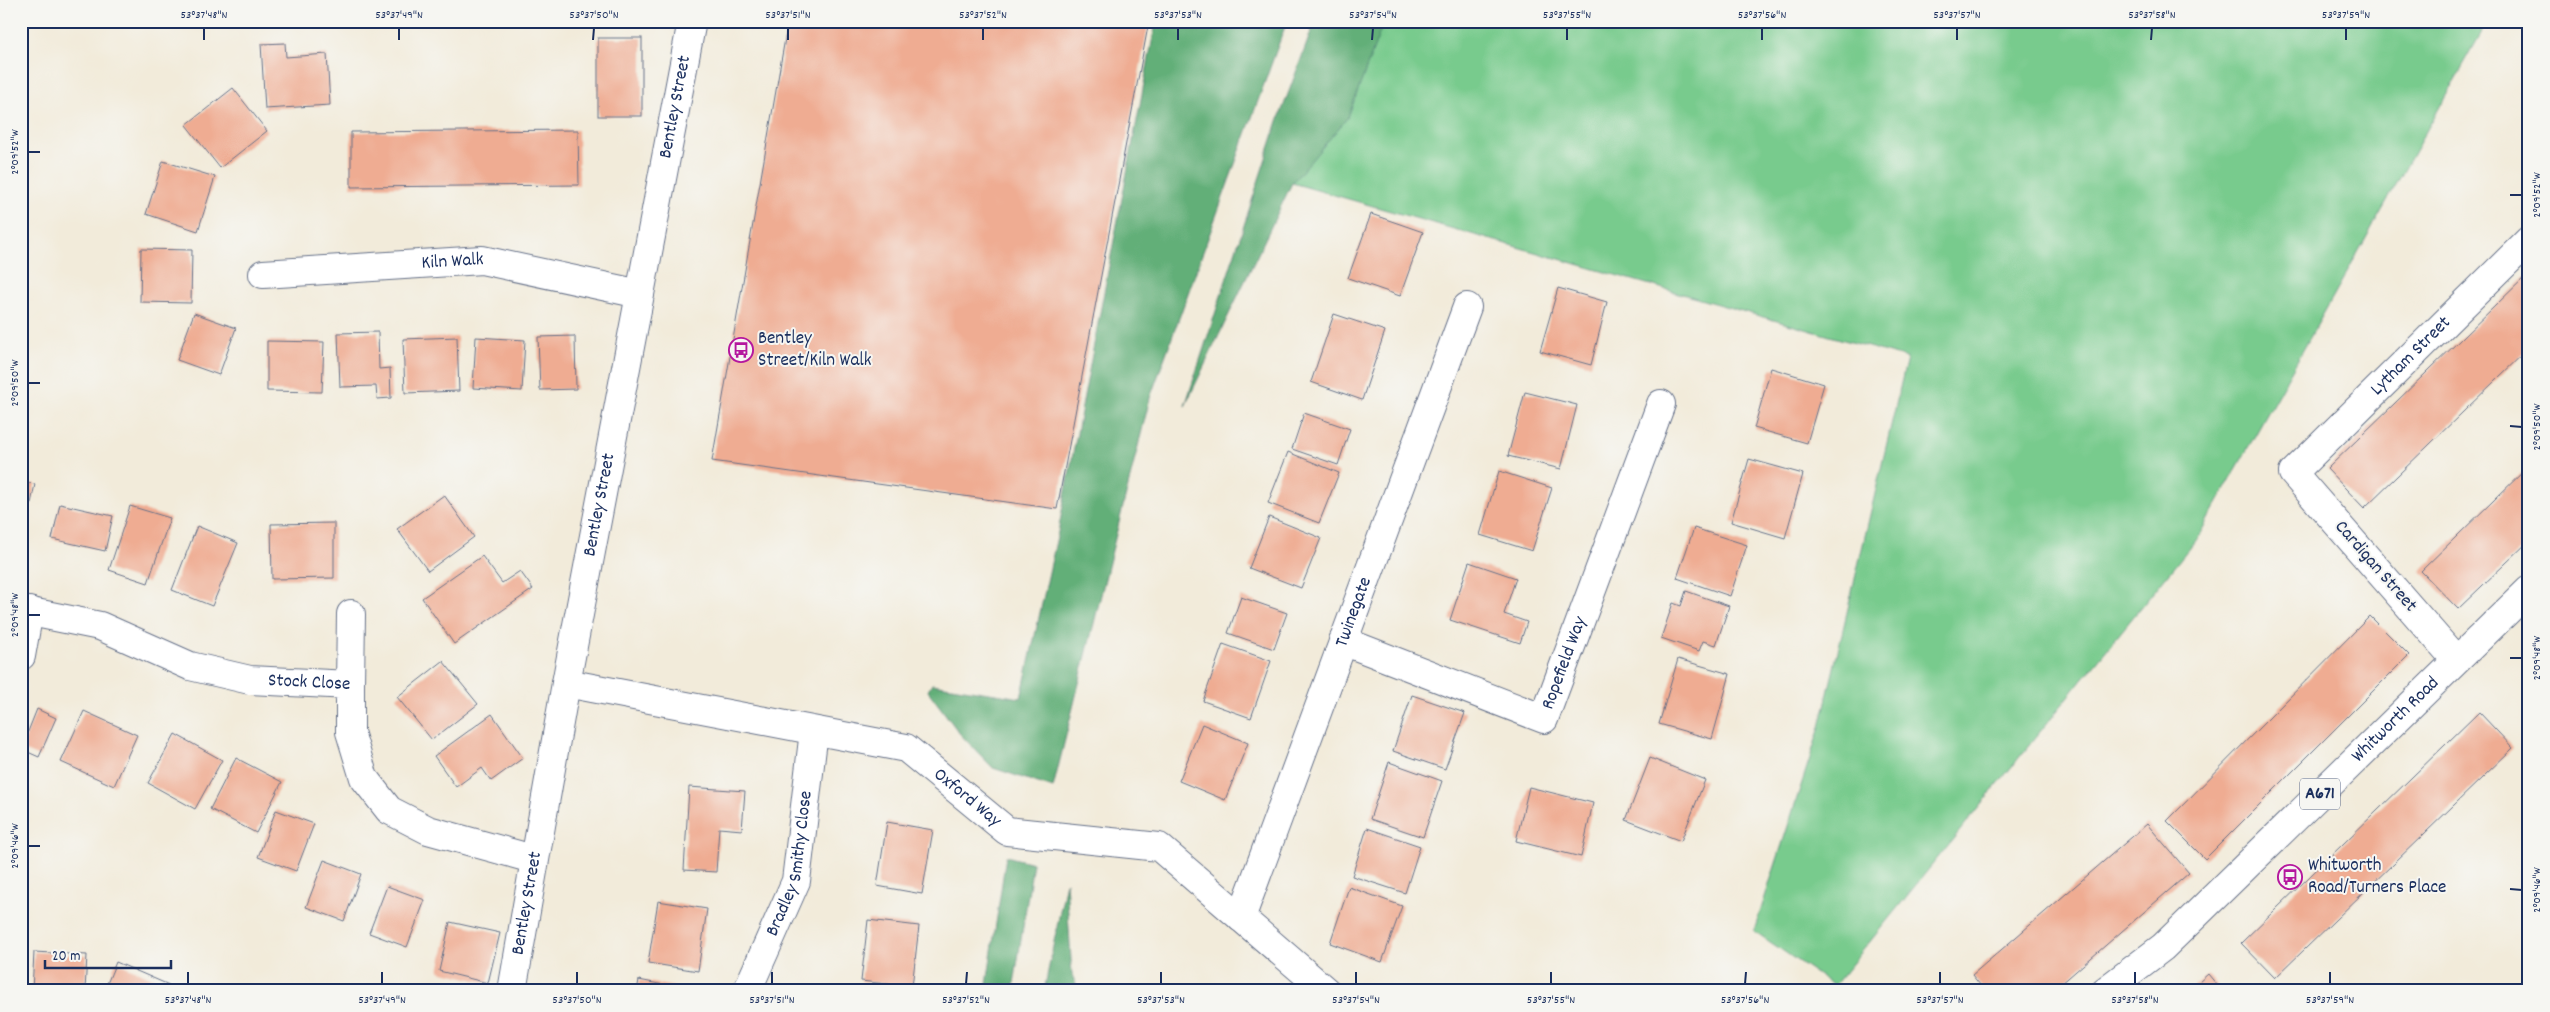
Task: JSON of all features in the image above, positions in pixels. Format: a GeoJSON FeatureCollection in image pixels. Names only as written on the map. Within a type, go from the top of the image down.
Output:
{"type":"FeatureCollection","features":[{"type":"Feature","properties":{"kind":"street","name":"Bentley Street"},"geometry":{"type":"LineString","coordinates":[[512,991],[533,858],[692,21]]}},
{"type":"Feature","properties":{"kind":"street","name":"Lytham Street"},"geometry":{"type":"LineString","coordinates":[[2293,473],[2529,240]]}},
{"type":"Feature","properties":{"kind":"street","name":"Kiln Walk"},"geometry":{"type":"LineString","coordinates":[[263,274],[482,260],[640,294]]}},
{"type":"Feature","properties":{"kind":"street","name":"Twinegate"},"geometry":{"type":"LineString","coordinates":[[1241,918],[1467,307]]}},
{"type":"Feature","properties":{"kind":"street","name":"Ropefield Way"},"geometry":{"type":"LineString","coordinates":[[1343,640],[1544,720],[1661,404]]}},
{"type":"Feature","properties":{"kind":"street","name":"Cardigan Street"},"geometry":{"type":"LineString","coordinates":[[2293,473],[2456,660]]}},
{"type":"Feature","properties":{"kind":"street","name":"Whitworth Road"},"geometry":{"type":"LineString","coordinates":[[2104,991],[2163,946],[2529,590]]}},
{"type":"Feature","properties":{"kind":"street"},"geometry":{"type":"LineString","coordinates":[[21,656],[25,611]]}},
{"type":"Feature","properties":{"kind":"street","name":"Stock Close"},"geometry":{"type":"LineString","coordinates":[[25,611],[100,626],[198,668],[250,680],[350,685],[350,732],[364,778],[389,810],[428,830],[533,858]]}},
{"type":"Feature","properties":{"kind":"street"},"geometry":{"type":"LineString","coordinates":[[350,685],[351,614]]}},
{"type":"Feature","properties":{"kind":"street","name":"Oxford Way"},"geometry":{"type":"LineString","coordinates":[[566,683],[906,748],[1007,830],[1159,846],[1326,991]]}},
{"type":"Feature","properties":{"kind":"street","name":"Bradley Smithy Close"},"geometry":{"type":"LineString","coordinates":[[747,991],[796,881],[814,731]]}},
{"type":"Feature","properties":{"kind":"green space"},"geometry":{"type":"Polygon","coordinates":[[[1156,21],[1287,21],[1150,398],[1053,788],[993,768],[960,734],[928,691],[932,684],[1021,698],[1058,532],[1156,21]]]}},
{"type":"Feature","properties":{"kind":"green space"},"geometry":{"type":"Polygon","coordinates":[[[1315,21],[1384,21],[1348,117],[1292,183],[1185,406],[1278,121],[1315,21]]]}},
{"type":"Feature","properties":{"kind":"green space"},"geometry":{"type":"Polygon","coordinates":[[[1367,21],[2488,21],[2198,537],[1834,986],[1754,931],[1820,727],[1907,358],[1292,183],[1367,21]]]}},
{"type":"Feature","properties":{"kind":"green space"},"geometry":{"type":"Polygon","coordinates":[[[1006,856],[1033,863],[1013,991],[986,991],[1006,856]]]}},
{"type":"Feature","properties":{"kind":"green space"},"geometry":{"type":"Polygon","coordinates":[[[1066,882],[1072,975],[1079,991],[1044,991],[1066,882]]]}},
{"type":"Feature","properties":{"kind":"building"},"geometry":{"type":"Polygon","coordinates":[[[788,21],[1149,21],[1057,509],[712,461],[788,21]]]}},
{"type":"Feature","properties":{"kind":"building"},"geometry":{"type":"Polygon","coordinates":[[[598,38],[642,38],[642,116],[598,116],[598,38]]]}},
{"type":"Feature","properties":{"kind":"building"},"geometry":{"type":"Polygon","coordinates":[[[285,43],[286,57],[327,54],[330,105],[265,109],[261,44],[285,43]]]}},
{"type":"Feature","properties":{"kind":"building"},"geometry":{"type":"Polygon","coordinates":[[[233,88],[267,131],[220,168],[186,125],[233,88]]]}},
{"type":"Feature","properties":{"kind":"building"},"geometry":{"type":"Polygon","coordinates":[[[578,130],[579,185],[351,187],[351,132],[578,130]]]}},
{"type":"Feature","properties":{"kind":"building"},"geometry":{"type":"Polygon","coordinates":[[[163,161],[215,177],[198,231],[146,214],[163,161]]]}},
{"type":"Feature","properties":{"kind":"building"},"geometry":{"type":"Polygon","coordinates":[[[1371,214],[1423,232],[1400,296],[1348,278],[1371,214]]]}},
{"type":"Feature","properties":{"kind":"building"},"geometry":{"type":"Polygon","coordinates":[[[141,249],[192,250],[191,303],[140,302],[141,249]]]}},
{"type":"Feature","properties":{"kind":"building"},"geometry":{"type":"Polygon","coordinates":[[[2529,273],[2529,348],[2364,508],[2327,469],[2529,273]]]}},
{"type":"Feature","properties":{"kind":"building"},"geometry":{"type":"Polygon","coordinates":[[[1558,288],[1607,302],[1591,365],[1540,351],[1558,288]]]}},
{"type":"Feature","properties":{"kind":"building"},"geometry":{"type":"Polygon","coordinates":[[[194,313],[236,328],[219,375],[177,360],[194,313]]]}},
{"type":"Feature","properties":{"kind":"building"},"geometry":{"type":"Polygon","coordinates":[[[1334,314],[1385,331],[1362,400],[1311,382],[1334,314]]]}},
{"type":"Feature","properties":{"kind":"building"},"geometry":{"type":"Polygon","coordinates":[[[378,332],[379,369],[390,368],[391,398],[377,399],[376,386],[340,387],[338,333],[378,332]]]}},
{"type":"Feature","properties":{"kind":"building"},"geometry":{"type":"Polygon","coordinates":[[[575,336],[576,389],[540,390],[538,337],[575,336]]]}},
{"type":"Feature","properties":{"kind":"building"},"geometry":{"type":"Polygon","coordinates":[[[457,337],[459,391],[405,393],[403,339],[457,337]]]}},
{"type":"Feature","properties":{"kind":"building"},"geometry":{"type":"Polygon","coordinates":[[[476,337],[525,340],[522,391],[473,388],[476,337]]]}},
{"type":"Feature","properties":{"kind":"building"},"geometry":{"type":"Polygon","coordinates":[[[267,341],[324,342],[322,392],[267,391],[267,341]]]}},
{"type":"Feature","properties":{"kind":"building"},"geometry":{"type":"Polygon","coordinates":[[[1771,368],[1824,384],[1807,443],[1754,428],[1771,368]]]}},
{"type":"Feature","properties":{"kind":"building"},"geometry":{"type":"Polygon","coordinates":[[[1525,392],[1577,405],[1561,469],[1508,456],[1525,392]]]}},
{"type":"Feature","properties":{"kind":"building"},"geometry":{"type":"Polygon","coordinates":[[[1304,413],[1350,429],[1338,465],[1292,449],[1304,413]]]}},
{"type":"Feature","properties":{"kind":"building"},"geometry":{"type":"Polygon","coordinates":[[[1288,452],[1339,473],[1319,523],[1268,503],[1288,452]]]}},
{"type":"Feature","properties":{"kind":"building"},"geometry":{"type":"Polygon","coordinates":[[[1749,459],[1803,474],[1785,538],[1731,522],[1749,459]]]}},
{"type":"Feature","properties":{"kind":"building"},"geometry":{"type":"Polygon","coordinates":[[[2529,466],[2529,541],[2458,609],[2421,571],[2529,466]]]}},
{"type":"Feature","properties":{"kind":"building"},"geometry":{"type":"Polygon","coordinates":[[[1499,471],[1552,488],[1532,551],[1480,535],[1499,471]]]}},
{"type":"Feature","properties":{"kind":"building"},"geometry":{"type":"Polygon","coordinates":[[[21,482],[35,484],[24,538],[21,537],[21,482]]]}},
{"type":"Feature","properties":{"kind":"building"},"geometry":{"type":"Polygon","coordinates":[[[444,495],[474,537],[428,571],[397,529],[444,495]]]}},
{"type":"Feature","properties":{"kind":"building"},"geometry":{"type":"Polygon","coordinates":[[[60,504],[113,516],[105,551],[52,539],[60,504]]]}},
{"type":"Feature","properties":{"kind":"building"},"geometry":{"type":"Polygon","coordinates":[[[130,506],[170,518],[148,583],[109,570],[130,506]]]}},
{"type":"Feature","properties":{"kind":"building"},"geometry":{"type":"Polygon","coordinates":[[[1269,517],[1321,538],[1301,588],[1249,568],[1269,517]]]}},
{"type":"Feature","properties":{"kind":"building"},"geometry":{"type":"Polygon","coordinates":[[[334,523],[334,578],[272,579],[271,524],[334,523]]]}},
{"type":"Feature","properties":{"kind":"building"},"geometry":{"type":"Polygon","coordinates":[[[197,526],[238,543],[212,606],[172,590],[197,526]]]}},
{"type":"Feature","properties":{"kind":"building"},"geometry":{"type":"Polygon","coordinates":[[[1694,528],[1747,545],[1730,596],[1677,578],[1694,528]]]}},
{"type":"Feature","properties":{"kind":"building"},"geometry":{"type":"Polygon","coordinates":[[[482,556],[502,583],[520,571],[533,589],[454,644],[422,598],[482,556]]]}},
{"type":"Feature","properties":{"kind":"building"},"geometry":{"type":"Polygon","coordinates":[[[1469,562],[1516,578],[1504,614],[1527,622],[1520,643],[1450,620],[1469,562]]]}},
{"type":"Feature","properties":{"kind":"building"},"geometry":{"type":"Polygon","coordinates":[[[1686,591],[1729,606],[1716,645],[1703,641],[1699,651],[1661,638],[1673,603],[1681,606],[1686,591]]]}},
{"type":"Feature","properties":{"kind":"building"},"geometry":{"type":"Polygon","coordinates":[[[1241,597],[1287,613],[1274,649],[1228,633],[1241,597]]]}},
{"type":"Feature","properties":{"kind":"building"},"geometry":{"type":"Polygon","coordinates":[[[2370,616],[2409,655],[2205,859],[2167,821],[2370,616]]]}},
{"type":"Feature","properties":{"kind":"building"},"geometry":{"type":"Polygon","coordinates":[[[1223,644],[1271,661],[1251,718],[1203,701],[1223,644]]]}},
{"type":"Feature","properties":{"kind":"building"},"geometry":{"type":"Polygon","coordinates":[[[1678,659],[1730,674],[1712,739],[1659,724],[1678,659]]]}},
{"type":"Feature","properties":{"kind":"building"},"geometry":{"type":"Polygon","coordinates":[[[443,661],[478,704],[432,740],[397,697],[443,661]]]}},
{"type":"Feature","properties":{"kind":"building"},"geometry":{"type":"Polygon","coordinates":[[[1412,695],[1465,713],[1445,769],[1393,751],[1412,695]]]}},
{"type":"Feature","properties":{"kind":"building"},"geometry":{"type":"Polygon","coordinates":[[[37,709],[56,718],[39,757],[21,749],[37,709]]]}},
{"type":"Feature","properties":{"kind":"building"},"geometry":{"type":"Polygon","coordinates":[[[84,711],[137,735],[114,786],[61,762],[84,711]]]}},
{"type":"Feature","properties":{"kind":"building"},"geometry":{"type":"Polygon","coordinates":[[[2479,712],[2513,748],[2275,978],[2241,943],[2479,712]]]}},
{"type":"Feature","properties":{"kind":"building"},"geometry":{"type":"Polygon","coordinates":[[[492,714],[523,758],[491,781],[482,768],[456,787],[434,756],[492,714]]]}},
{"type":"Feature","properties":{"kind":"building"},"geometry":{"type":"Polygon","coordinates":[[[1202,724],[1248,743],[1225,800],[1179,781],[1202,724]]]}},
{"type":"Feature","properties":{"kind":"building"},"geometry":{"type":"Polygon","coordinates":[[[175,734],[222,760],[195,809],[148,783],[175,734]]]}},
{"type":"Feature","properties":{"kind":"building"},"geometry":{"type":"Polygon","coordinates":[[[236,758],[282,782],[256,833],[210,809],[236,758]]]}},
{"type":"Feature","properties":{"kind":"building"},"geometry":{"type":"Polygon","coordinates":[[[1650,758],[1705,780],[1681,841],[1626,820],[1650,758]]]}},
{"type":"Feature","properties":{"kind":"building"},"geometry":{"type":"Polygon","coordinates":[[[1389,762],[1442,781],[1423,837],[1370,819],[1389,762]]]}},
{"type":"Feature","properties":{"kind":"building"},"geometry":{"type":"Polygon","coordinates":[[[689,787],[745,791],[742,830],[719,828],[716,872],[684,870],[689,787]]]}},
{"type":"Feature","properties":{"kind":"building"},"geometry":{"type":"Polygon","coordinates":[[[1529,787],[1593,803],[1581,857],[1516,841],[1529,787]]]}},
{"type":"Feature","properties":{"kind":"building"},"geometry":{"type":"Polygon","coordinates":[[[276,810],[314,824],[296,871],[258,857],[276,810]]]}},
{"type":"Feature","properties":{"kind":"building"},"geometry":{"type":"Polygon","coordinates":[[[887,822],[933,830],[922,894],[877,886],[887,822]]]}},
{"type":"Feature","properties":{"kind":"building"},"geometry":{"type":"Polygon","coordinates":[[[2147,824],[2189,873],[2053,991],[1985,991],[1972,975],[2147,824]]]}},
{"type":"Feature","properties":{"kind":"building"},"geometry":{"type":"Polygon","coordinates":[[[1367,828],[1420,846],[1405,893],[1352,876],[1367,828]]]}},
{"type":"Feature","properties":{"kind":"building"},"geometry":{"type":"Polygon","coordinates":[[[324,860],[361,874],[344,921],[306,907],[324,860]]]}},
{"type":"Feature","properties":{"kind":"building"},"geometry":{"type":"Polygon","coordinates":[[[387,886],[425,900],[407,947],[369,933],[387,886]]]}},
{"type":"Feature","properties":{"kind":"building"},"geometry":{"type":"Polygon","coordinates":[[[1349,887],[1402,906],[1382,962],[1330,943],[1349,887]]]}},
{"type":"Feature","properties":{"kind":"building"},"geometry":{"type":"Polygon","coordinates":[[[658,901],[707,909],[698,971],[648,963],[658,901]]]}},
{"type":"Feature","properties":{"kind":"building"},"geometry":{"type":"Polygon","coordinates":[[[868,920],[919,926],[912,987],[861,981],[868,920]]]}},
{"type":"Feature","properties":{"kind":"building"},"geometry":{"type":"Polygon","coordinates":[[[450,922],[500,933],[488,983],[439,971],[450,922]]]}},
{"type":"Feature","properties":{"kind":"building"},"geometry":{"type":"Polygon","coordinates":[[[34,952],[87,955],[85,991],[32,991],[34,952]]]}},
{"type":"Feature","properties":{"kind":"building"},"geometry":{"type":"Polygon","coordinates":[[[116,962],[169,985],[166,991],[104,991],[116,962]]]}},
{"type":"Feature","properties":{"kind":"building"},"geometry":{"type":"Polygon","coordinates":[[[2208,974],[2222,991],[2189,991],[2208,974]]]}},
{"type":"Feature","properties":{"kind":"building"},"geometry":{"type":"Polygon","coordinates":[[[639,980],[684,989],[683,991],[637,991],[639,980]]]}},
{"type":"Feature","properties":{"kind":"place","name":"Bentley Street/Kiln Walk"},"geometry":{"type":"Point","coordinates":[741,350]}},
{"type":"Feature","properties":{"kind":"place","name":"Whitworth Road/Turners Place"},"geometry":{"type":"Point","coordinates":[2290,877]}}]}
